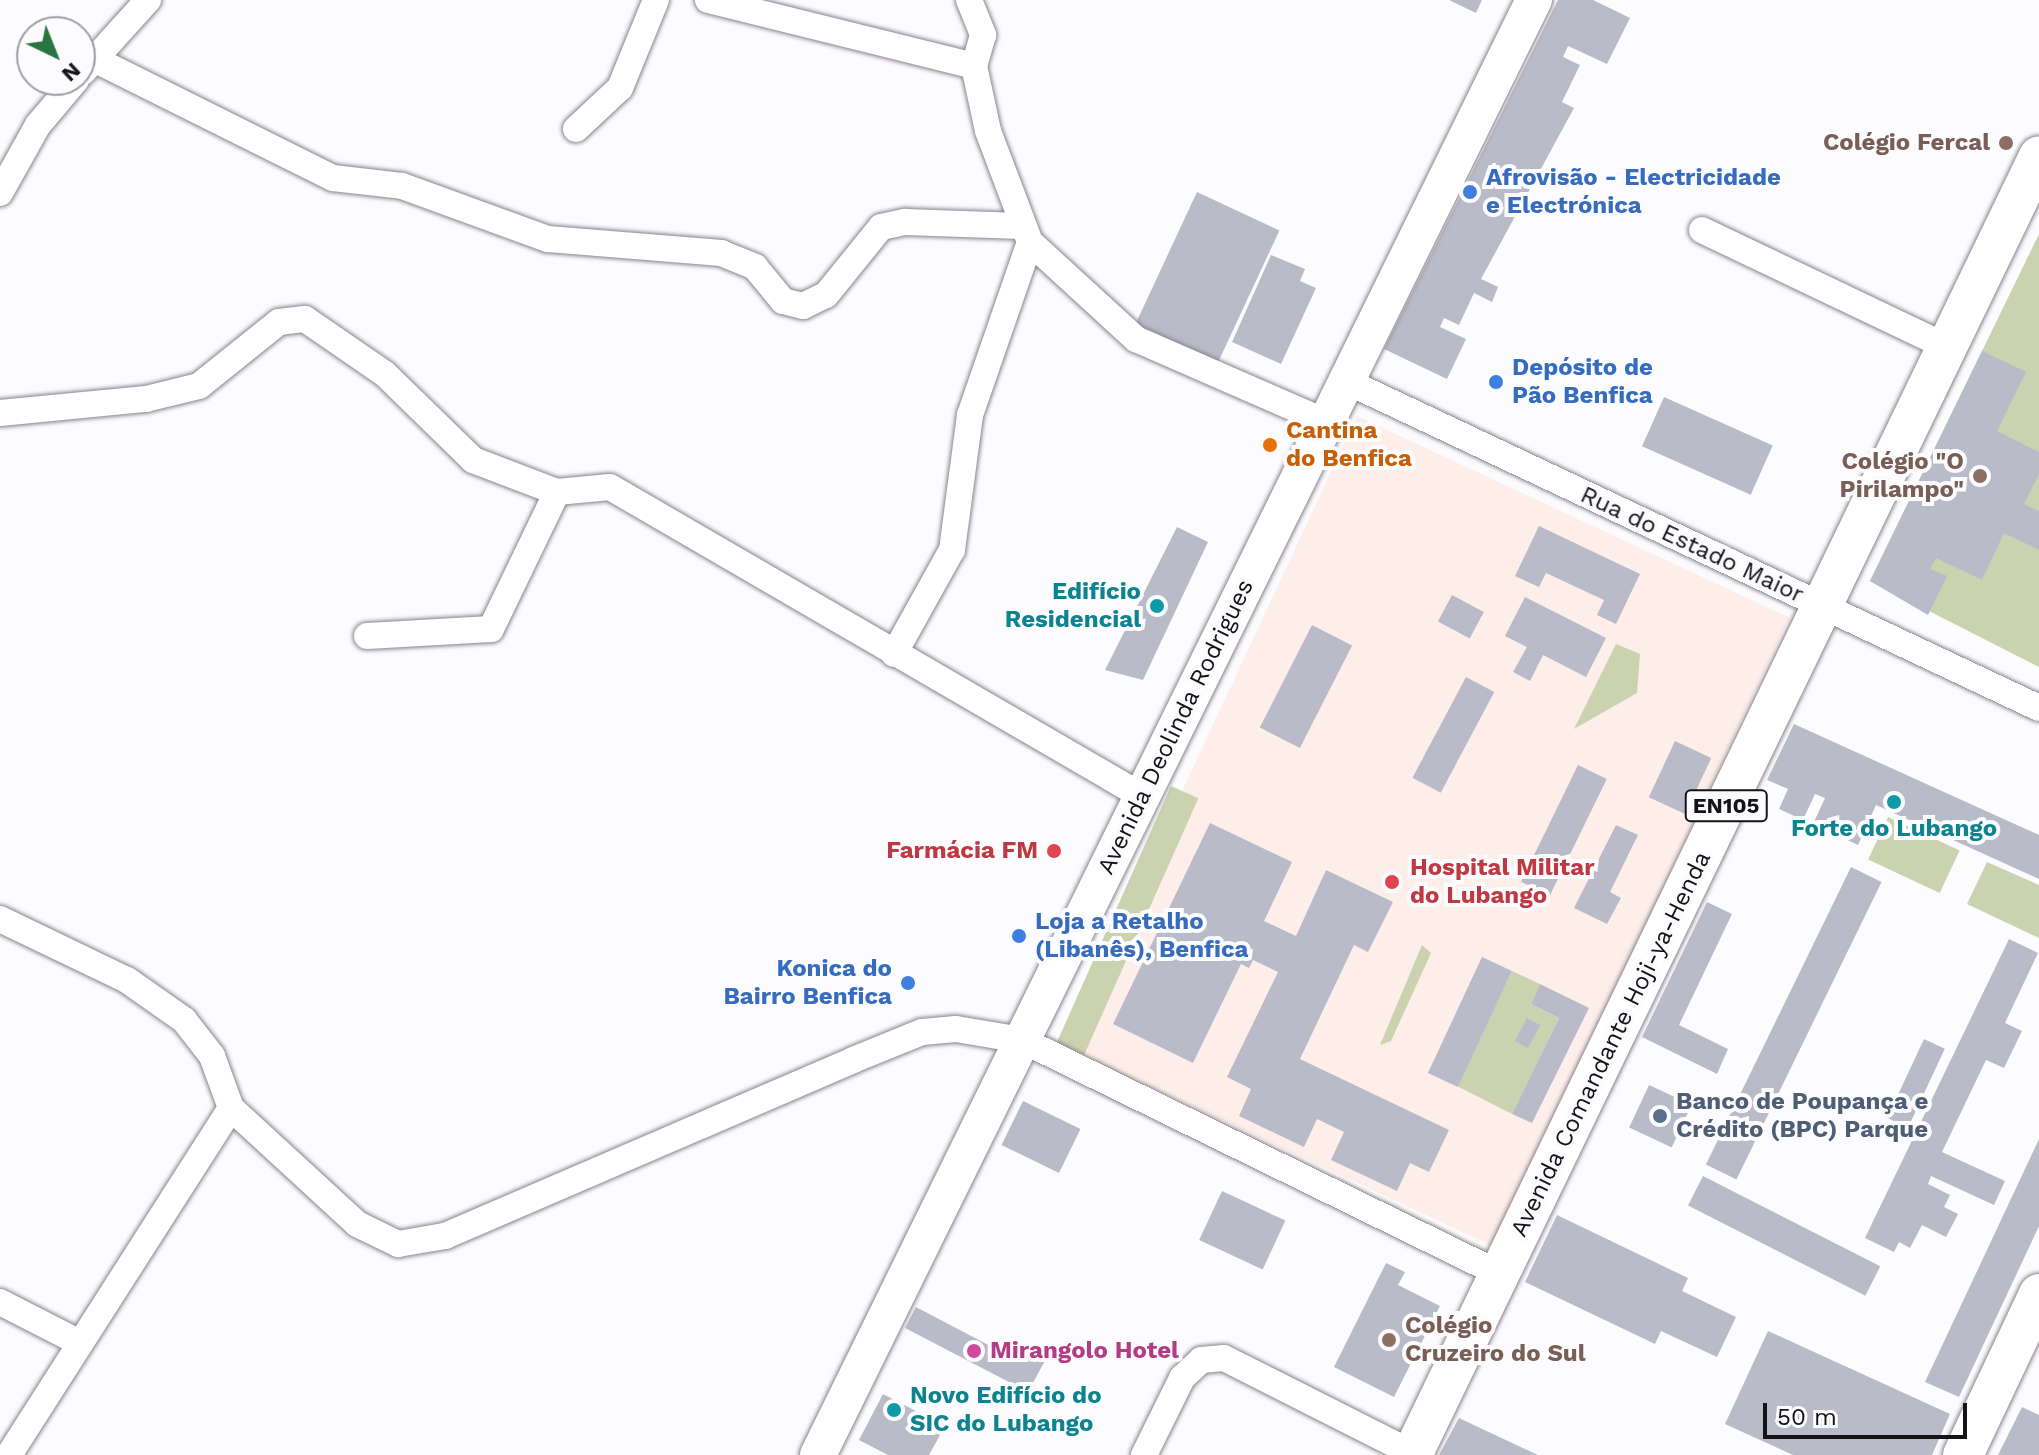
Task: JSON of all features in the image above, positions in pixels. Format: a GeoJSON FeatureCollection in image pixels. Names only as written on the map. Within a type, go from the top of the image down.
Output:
{"type":"FeatureCollection","features":[{"type":"Feature","properties":{"kind":"main road","name":"Avenida Comandante Hoji-ya-Henda"},"geometry":{"type":"LineString","coordinates":[[1412,1454],[2039,156]]}},
{"type":"Feature","properties":{"kind":"main road"},"geometry":{"type":"LineString","coordinates":[[1963,1455],[2039,1294]]}},
{"type":"Feature","properties":{"kind":"street"},"geometry":{"type":"LineString","coordinates":[[96,58],[148,0]]}},
{"type":"Feature","properties":{"kind":"street"},"geometry":{"type":"LineString","coordinates":[[576,129],[620,88],[656,0]]}},
{"type":"Feature","properties":{"kind":"street"},"geometry":{"type":"LineString","coordinates":[[708,0],[974,66]]}},
{"type":"Feature","properties":{"kind":"street"},"geometry":{"type":"LineString","coordinates":[[969,0],[983,35],[974,66],[1026,234],[1136,339],[1326,422]]}},
{"type":"Feature","properties":{"kind":"street","name":"Avenida Deolinda Rodrigues"},"geometry":{"type":"LineString","coordinates":[[818,1455],[1534,0]]}},
{"type":"Feature","properties":{"kind":"street"},"geometry":{"type":"LineString","coordinates":[[96,77],[333,178],[402,186],[548,239],[721,253],[755,267],[783,301],[803,306],[826,295],[881,227],[1026,234]]}},
{"type":"Feature","properties":{"kind":"street"},"geometry":{"type":"LineString","coordinates":[[0,193],[38,125],[63,96]]}},
{"type":"Feature","properties":{"kind":"street"},"geometry":{"type":"LineString","coordinates":[[1702,230],[1947,347]]}},
{"type":"Feature","properties":{"kind":"street"},"geometry":{"type":"LineString","coordinates":[[894,654],[952,550],[970,415],[1026,234]]}},
{"type":"Feature","properties":{"kind":"street"},"geometry":{"type":"LineString","coordinates":[[0,413],[146,399],[199,386],[279,322],[305,319],[385,374],[473,460],[557,492],[610,487],[1142,796]]}},
{"type":"Feature","properties":{"kind":"street","name":"Rua do Estado Maior"},"geometry":{"type":"LineString","coordinates":[[1346,381],[2039,708]]}},
{"type":"Feature","properties":{"kind":"street"},"geometry":{"type":"LineString","coordinates":[[367,636],[491,629],[557,492]]}},
{"type":"Feature","properties":{"kind":"street"},"geometry":{"type":"LineString","coordinates":[[0,919],[127,980],[184,1020],[212,1056],[231,1108],[357,1224],[398,1244],[445,1236],[922,1032],[956,1029],[1022,1040],[1500,1274]]}},
{"type":"Feature","properties":{"kind":"street"},"geometry":{"type":"LineString","coordinates":[[9,1455],[231,1108]]}},
{"type":"Feature","properties":{"kind":"street"},"geometry":{"type":"LineString","coordinates":[[0,1302],[80,1343]]}},
{"type":"Feature","properties":{"kind":"street"},"geometry":{"type":"LineString","coordinates":[[1144,1455],[1182,1378],[1201,1360],[1224,1358],[1412,1454]]}},
{"type":"Feature","properties":{"kind":"shaded area","name":"Hospital Militar do Lubango"},"geometry":{"type":"Polygon","coordinates":[[[1357,416],[1789,618],[1496,1247],[1063,1046],[1357,416]]]}},
{"type":"Feature","properties":{"kind":"green space","name":"Colégio \"O Pirilampo\""},"geometry":{"type":"Polygon","coordinates":[[[2039,234],[2039,667],[1870,581],[2039,234]]]}},
{"type":"Feature","properties":{"kind":"green space"},"geometry":{"type":"Polygon","coordinates":[[[1616,644],[1640,654],[1637,693],[1574,729],[1616,644]]]}},
{"type":"Feature","properties":{"kind":"green space"},"geometry":{"type":"Polygon","coordinates":[[[1171,786],[1198,798],[1084,1055],[1057,1043],[1171,786]]]}},
{"type":"Feature","properties":{"kind":"green space"},"geometry":{"type":"Polygon","coordinates":[[[1888,817],[1960,850],[1940,893],[1868,860],[1888,817]]]}},
{"type":"Feature","properties":{"kind":"green space"},"geometry":{"type":"Polygon","coordinates":[[[1987,862],[2039,885],[2039,938],[1967,904],[1987,862]]]}},
{"type":"Feature","properties":{"kind":"green space"},"geometry":{"type":"Polygon","coordinates":[[[1422,945],[1431,953],[1391,1041],[1380,1045],[1422,945]]]}},
{"type":"Feature","properties":{"kind":"green space"},"geometry":{"type":"Polygon","coordinates":[[[1512,971],[1540,984],[1531,1004],[1559,1018],[1512,1114],[1457,1086],[1512,971]]]}},
{"type":"Feature","properties":{"kind":"building"},"geometry":{"type":"Polygon","coordinates":[[[1449,0],[1482,0],[1476,13],[1449,0]]]}},
{"type":"Feature","properties":{"kind":"building"},"geometry":{"type":"Polygon","coordinates":[[[1558,0],[1593,0],[1630,18],[1607,64],[1568,46],[1563,57],[1580,65],[1562,102],[1574,108],[1481,279],[1498,287],[1492,302],[1474,293],[1459,325],[1444,318],[1440,327],[1466,339],[1447,379],[1384,349],[1558,0]]]}},
{"type":"Feature","properties":{"kind":"building"},"geometry":{"type":"Polygon","coordinates":[[[1197,192],[1279,230],[1217,364],[1135,325],[1197,192]]]}},
{"type":"Feature","properties":{"kind":"building"},"geometry":{"type":"Polygon","coordinates":[[[1271,255],[1305,269],[1300,281],[1316,288],[1281,364],[1232,342],[1271,255]]]}},
{"type":"Feature","properties":{"kind":"building","name":"Colégio \"O Pirilampo\""},"geometry":{"type":"Polygon","coordinates":[[[1982,351],[2026,372],[1997,431],[2039,452],[2039,474],[2024,504],[2039,511],[2039,550],[2004,533],[1982,580],[1936,558],[1930,569],[1947,576],[1928,615],[1870,581],[1982,351]]]}},
{"type":"Feature","properties":{"kind":"building"},"geometry":{"type":"Polygon","coordinates":[[[1664,397],[1773,445],[1751,495],[1642,446],[1664,397]]]}},
{"type":"Feature","properties":{"kind":"building"},"geometry":{"type":"Polygon","coordinates":[[[1539,526],[1640,574],[1616,624],[1597,615],[1604,600],[1546,573],[1539,587],[1515,576],[1539,526]]]}},
{"type":"Feature","properties":{"kind":"building","name":"Edifício Residencial"},"geometry":{"type":"Polygon","coordinates":[[[1177,527],[1208,542],[1143,680],[1105,670],[1177,527]]]}},
{"type":"Feature","properties":{"kind":"building"},"geometry":{"type":"Polygon","coordinates":[[[1452,595],[1484,612],[1470,638],[1438,621],[1452,595]]]}},
{"type":"Feature","properties":{"kind":"building"},"geometry":{"type":"Polygon","coordinates":[[[1525,597],[1606,638],[1586,677],[1543,655],[1530,681],[1513,672],[1527,647],[1505,636],[1525,597]]]}},
{"type":"Feature","properties":{"kind":"building"},"geometry":{"type":"Polygon","coordinates":[[[1312,625],[1352,645],[1300,748],[1260,727],[1312,625]]]}},
{"type":"Feature","properties":{"kind":"building"},"geometry":{"type":"Polygon","coordinates":[[[1466,677],[1494,692],[1441,793],[1412,778],[1466,677]]]}},
{"type":"Feature","properties":{"kind":"building","name":"Forte do Lubango"},"geometry":{"type":"Polygon","coordinates":[[[1794,724],[2039,835],[2039,879],[1876,805],[1858,845],[1813,824],[1825,798],[1815,794],[1803,820],[1779,809],[1788,789],[1767,780],[1794,724]]]}},
{"type":"Feature","properties":{"kind":"building"},"geometry":{"type":"Polygon","coordinates":[[[1675,741],[1711,758],[1685,814],[1649,797],[1675,741]]]}},
{"type":"Feature","properties":{"kind":"building"},"geometry":{"type":"Polygon","coordinates":[[[1578,765],[1607,779],[1550,896],[1521,882],[1578,765]]]}},
{"type":"Feature","properties":{"kind":"building"},"geometry":{"type":"Polygon","coordinates":[[[1210,823],[1292,862],[1264,921],[1296,936],[1326,870],[1393,902],[1368,952],[1354,945],[1300,1059],[1449,1130],[1429,1172],[1410,1163],[1397,1191],[1331,1160],[1344,1132],[1317,1119],[1304,1147],[1239,1116],[1251,1089],[1227,1077],[1278,972],[1253,960],[1249,968],[1241,964],[1193,1063],[1113,1024],[1210,823]]]}},
{"type":"Feature","properties":{"kind":"building"},"geometry":{"type":"Polygon","coordinates":[[[1616,825],[1638,835],[1610,892],[1621,898],[1607,924],[1574,908],[1616,825]]]}},
{"type":"Feature","properties":{"kind":"building","name":"Forte do Lubango"},"geometry":{"type":"Polygon","coordinates":[[[1851,867],[1882,882],[1736,1179],[1706,1165],[1851,867]]]}},
{"type":"Feature","properties":{"kind":"building"},"geometry":{"type":"Polygon","coordinates":[[[1707,902],[1732,914],[1679,1025],[1728,1049],[1717,1074],[1642,1037],[1707,902]]]}},
{"type":"Feature","properties":{"kind":"building"},"geometry":{"type":"Polygon","coordinates":[[[2009,939],[2038,953],[2005,1023],[2022,1031],[2004,1068],[1986,1060],[1942,1152],[2005,1181],[1994,1205],[1931,1176],[1928,1184],[1950,1195],[1944,1207],[1958,1214],[1946,1237],[1922,1225],[1910,1248],[1899,1242],[1894,1252],[1865,1238],[2009,939]]]}},
{"type":"Feature","properties":{"kind":"building"},"geometry":{"type":"Polygon","coordinates":[[[1482,957],[1512,971],[1458,1087],[1428,1073],[1482,957]]]}},
{"type":"Feature","properties":{"kind":"building"},"geometry":{"type":"Polygon","coordinates":[[[1540,984],[1589,1008],[1532,1123],[1512,1114],[1559,1018],[1531,1004],[1540,984]]]}},
{"type":"Feature","properties":{"kind":"building"},"geometry":{"type":"Polygon","coordinates":[[[1527,1018],[1540,1025],[1528,1048],[1515,1041],[1527,1018]]]}},
{"type":"Feature","properties":{"kind":"building"},"geometry":{"type":"Polygon","coordinates":[[[1924,1039],[1945,1049],[1908,1128],[1887,1118],[1924,1039]]]}},
{"type":"Feature","properties":{"kind":"building","name":"Banco de Poupança e Crédito (BPC) Parque"},"geometry":{"type":"Polygon","coordinates":[[[1649,1085],[1692,1105],[1672,1147],[1629,1128],[1649,1085]]]}},
{"type":"Feature","properties":{"kind":"building"},"geometry":{"type":"Polygon","coordinates":[[[1023,1101],[1081,1129],[1059,1173],[1002,1145],[1023,1101]]]}},
{"type":"Feature","properties":{"kind":"building"},"geometry":{"type":"Polygon","coordinates":[[[2039,1139],[2039,1226],[1959,1397],[1925,1382],[2039,1139]]]}},
{"type":"Feature","properties":{"kind":"building"},"geometry":{"type":"Polygon","coordinates":[[[1703,1176],[1880,1266],[1865,1296],[1688,1205],[1703,1176]]]}},
{"type":"Feature","properties":{"kind":"building"},"geometry":{"type":"Polygon","coordinates":[[[1222,1191],[1285,1221],[1263,1270],[1199,1240],[1222,1191]]]}},
{"type":"Feature","properties":{"kind":"building"},"geometry":{"type":"Polygon","coordinates":[[[1557,1215],[1688,1278],[1682,1291],[1736,1317],[1717,1357],[1661,1331],[1655,1344],[1525,1282],[1557,1215]]]}},
{"type":"Feature","properties":{"kind":"building","name":"Colégio Cruzeiro do Sul"},"geometry":{"type":"Polygon","coordinates":[[[1386,1263],[1405,1272],[1398,1285],[1440,1306],[1394,1397],[1334,1367],[1386,1263]]]}},
{"type":"Feature","properties":{"kind":"building","name":"Mirangolo Hotel"},"geometry":{"type":"Polygon","coordinates":[[[916,1307],[1015,1359],[1023,1344],[1047,1357],[1028,1392],[905,1328],[916,1307]]]}},
{"type":"Feature","properties":{"kind":"building"},"geometry":{"type":"Polygon","coordinates":[[[1768,1331],[1950,1414],[1932,1455],[1793,1455],[1725,1424],[1768,1331]]]}},
{"type":"Feature","properties":{"kind":"building","name":"Novo Edifício do SIC do Lubango"},"geometry":{"type":"Polygon","coordinates":[[[883,1394],[945,1426],[929,1455],[888,1455],[859,1440],[883,1394]]]}},
{"type":"Feature","properties":{"kind":"building"},"geometry":{"type":"Polygon","coordinates":[[[2022,1407],[2039,1415],[2039,1455],[1998,1455],[2022,1407]]]}},
{"type":"Feature","properties":{"kind":"building"},"geometry":{"type":"Polygon","coordinates":[[[1459,1418],[1538,1455],[1439,1455],[1459,1418]]]}},
{"type":"Feature","properties":{"kind":"place","name":"Colégio Fercal"},"geometry":{"type":"Point","coordinates":[2006,143]}},
{"type":"Feature","properties":{"kind":"place","name":"Afrovisão - Electricidade e Electrónica"},"geometry":{"type":"Point","coordinates":[1470,192]}},
{"type":"Feature","properties":{"kind":"place","name":"Depósito de Pão Benfica"},"geometry":{"type":"Point","coordinates":[1496,382]}},
{"type":"Feature","properties":{"kind":"place","name":"Cantina do Benfica"},"geometry":{"type":"Point","coordinates":[1270,445]}},
{"type":"Feature","properties":{"kind":"place","name":"Colégio \"O Pirilampo\""},"geometry":{"type":"Point","coordinates":[1980,476]}},
{"type":"Feature","properties":{"kind":"place","name":"Edifício Residencial"},"geometry":{"type":"Point","coordinates":[1157,606]}},
{"type":"Feature","properties":{"kind":"place","name":"Forte do Lubango"},"geometry":{"type":"Point","coordinates":[1894,802]}},
{"type":"Feature","properties":{"kind":"place","name":"Farmácia FM"},"geometry":{"type":"Point","coordinates":[1054,851]}},
{"type":"Feature","properties":{"kind":"place","name":"Hospital Militar do Lubango"},"geometry":{"type":"Point","coordinates":[1392,882]}},
{"type":"Feature","properties":{"kind":"place","name":"Loja a Retalho (Libanês), Benfica"},"geometry":{"type":"Point","coordinates":[1019,936]}},
{"type":"Feature","properties":{"kind":"place","name":"Konica do Bairro Benfica"},"geometry":{"type":"Point","coordinates":[908,983]}},
{"type":"Feature","properties":{"kind":"place","name":"Banco de Poupança e Crédito (BPC) Parque"},"geometry":{"type":"Point","coordinates":[1660,1116]}},
{"type":"Feature","properties":{"kind":"place","name":"Colégio Cruzeiro do Sul"},"geometry":{"type":"Point","coordinates":[1389,1340]}},
{"type":"Feature","properties":{"kind":"place","name":"Mirangolo Hotel"},"geometry":{"type":"Point","coordinates":[974,1351]}},
{"type":"Feature","properties":{"kind":"place","name":"Novo Edifício do SIC do Lubango"},"geometry":{"type":"Point","coordinates":[894,1410]}}]}
